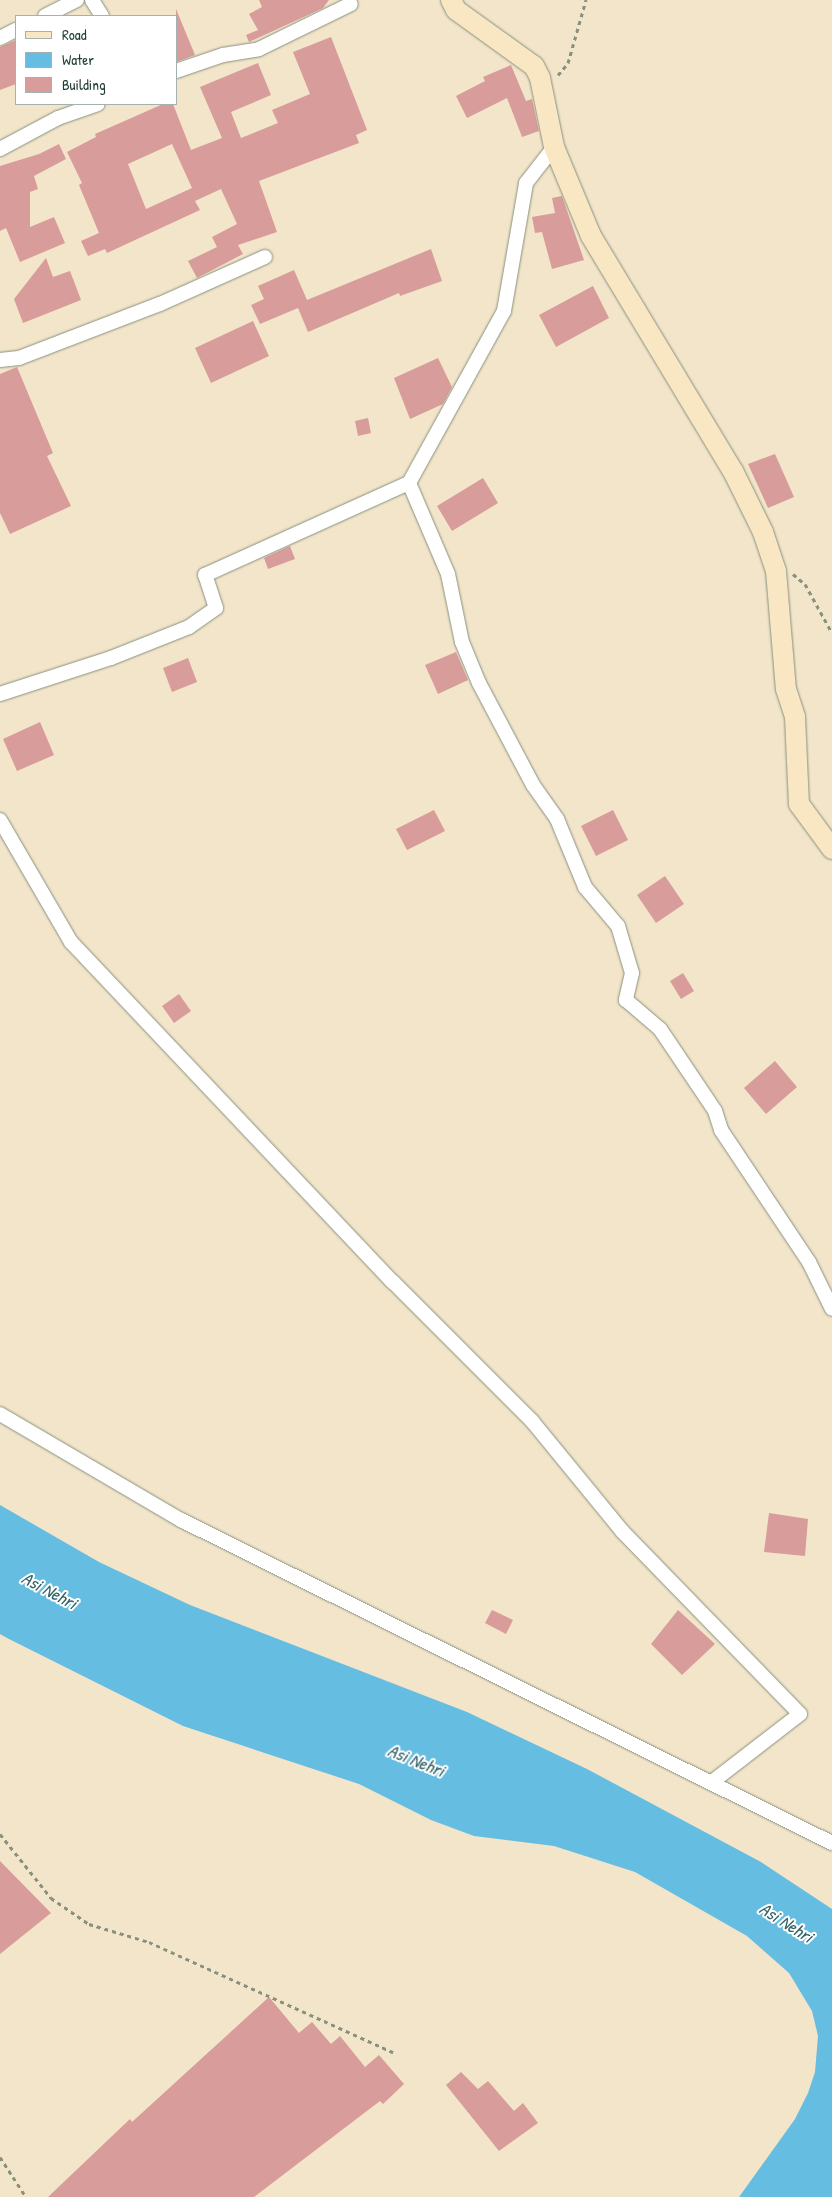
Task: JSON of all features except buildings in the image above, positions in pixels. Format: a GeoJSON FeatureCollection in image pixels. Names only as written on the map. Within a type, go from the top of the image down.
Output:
{"type":"FeatureCollection","features":[{"type":"Feature","properties":{"kind":"street"},"geometry":{"type":"LineString","coordinates":[[47,15],[77,0]]}},
{"type":"Feature","properties":{"kind":"street"},"geometry":{"type":"LineString","coordinates":[[92,0],[101,15]]}},
{"type":"Feature","properties":{"kind":"street"},"geometry":{"type":"LineString","coordinates":[[451,0],[456,10],[534,66],[543,93],[554,147],[595,243],[733,471],[763,532],[776,570],[786,689],[795,717],[799,804],[832,849]]}},
{"type":"Feature","properties":{"kind":"street"},"geometry":{"type":"LineString","coordinates":[[178,70],[223,55],[259,50],[350,4]]}},
{"type":"Feature","properties":{"kind":"street"},"geometry":{"type":"LineString","coordinates":[[0,38],[15,30]]}},
{"type":"Feature","properties":{"kind":"street"},"geometry":{"type":"LineString","coordinates":[[0,149],[58,118],[95,105]]}},
{"type":"Feature","properties":{"kind":"street"},"geometry":{"type":"LineString","coordinates":[[0,694],[111,658],[188,627],[216,608],[205,575],[409,483],[504,312],[526,183],[554,147]]}},
{"type":"Feature","properties":{"kind":"street"},"geometry":{"type":"LineString","coordinates":[[0,360],[19,358],[160,304],[265,256]]}},
{"type":"Feature","properties":{"kind":"street"},"geometry":{"type":"LineString","coordinates":[[409,483],[448,574],[462,642],[479,683],[533,785],[556,819],[585,887],[618,926],[632,973],[626,1000],[660,1029],[715,1110],[721,1130],[809,1262],[832,1309]]}},
{"type":"Feature","properties":{"kind":"street"},"geometry":{"type":"LineString","coordinates":[[0,820],[71,942],[393,1282],[532,1421],[622,1531],[800,1714],[712,1782]]}},
{"type":"Feature","properties":{"kind":"street"},"geometry":{"type":"LineString","coordinates":[[0,1414],[181,1520],[832,1843]]}},
{"type":"Feature","properties":{"kind":"path"},"geometry":{"type":"LineString","coordinates":[[543,93],[568,62],[586,0]]}},
{"type":"Feature","properties":{"kind":"path"},"geometry":{"type":"LineString","coordinates":[[776,570],[795,575],[805,584],[832,633]]}},
{"type":"Feature","properties":{"kind":"path"},"geometry":{"type":"LineString","coordinates":[[0,1834],[51,1898],[89,1924],[149,1942],[393,2052]]}},
{"type":"Feature","properties":{"kind":"path"},"geometry":{"type":"LineString","coordinates":[[0,2157],[26,2197]]}},
{"type":"Feature","properties":{"kind":"water","name":"Asi Nehri"},"geometry":{"type":"Polygon","coordinates":[[[0,1505],[99,1562],[190,1605],[467,1712],[587,1769],[761,1862],[832,1909],[832,2197],[739,2197],[795,2119],[808,2093],[815,2072],[818,2036],[812,2011],[789,1973],[747,1936],[635,1872],[554,1846],[474,1836],[431,1820],[359,1784],[183,1726],[0,1634],[0,1505]]]}}]}
